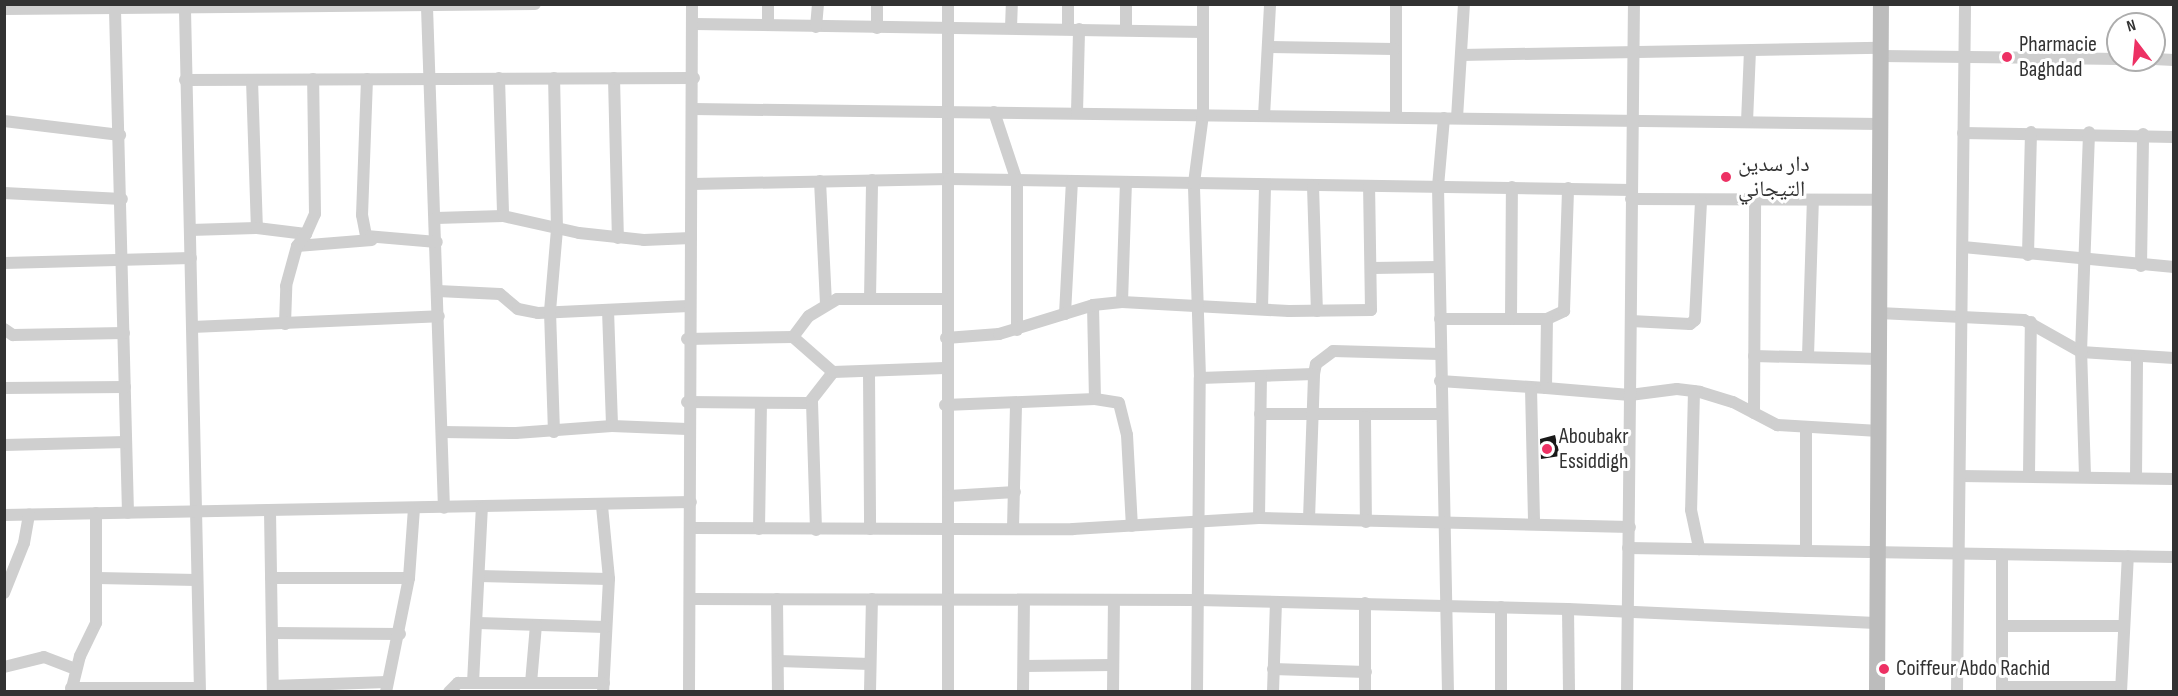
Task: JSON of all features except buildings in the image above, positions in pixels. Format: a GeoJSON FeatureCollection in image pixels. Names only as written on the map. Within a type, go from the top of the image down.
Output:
{"type":"FeatureCollection","features":[{"type":"Feature","properties":{"kind":"main road"},"geometry":{"type":"LineString","coordinates":[[1877,692],[1881,4]]}},
{"type":"Feature","properties":{"kind":"street"},"geometry":{"type":"LineString","coordinates":[[4,9],[185,10],[208,7],[428,7],[535,4]]}},
{"type":"Feature","properties":{"kind":"street"},"geometry":{"type":"LineString","coordinates":[[689,692],[692,528],[687,429],[687,339],[694,78],[692,4]]}},
{"type":"Feature","properties":{"kind":"street"},"geometry":{"type":"LineString","coordinates":[[768,4],[768,25]]}},
{"type":"Feature","properties":{"kind":"street"},"geometry":{"type":"LineString","coordinates":[[816,27],[818,4]]}},
{"type":"Feature","properties":{"kind":"street"},"geometry":{"type":"LineString","coordinates":[[877,4],[877,28]]}},
{"type":"Feature","properties":{"kind":"street"},"geometry":{"type":"LineString","coordinates":[[948,4],[950,28],[949,179],[945,368],[950,599],[948,692]]}},
{"type":"Feature","properties":{"kind":"street"},"geometry":{"type":"LineString","coordinates":[[1011,28],[1012,4]]}},
{"type":"Feature","properties":{"kind":"street"},"geometry":{"type":"LineString","coordinates":[[1068,4],[1074,29],[1077,113]]}},
{"type":"Feature","properties":{"kind":"street"},"geometry":{"type":"LineString","coordinates":[[1126,4],[1126,30]]}},
{"type":"Feature","properties":{"kind":"street"},"geometry":{"type":"LineString","coordinates":[[1197,692],[1200,378],[1194,183],[1203,115],[1203,4]]}},
{"type":"Feature","properties":{"kind":"street"},"geometry":{"type":"LineString","coordinates":[[1264,116],[1270,4]]}},
{"type":"Feature","properties":{"kind":"street"},"geometry":{"type":"LineString","coordinates":[[1396,4],[1394,49],[1396,117]]}},
{"type":"Feature","properties":{"kind":"street"},"geometry":{"type":"LineString","coordinates":[[1457,118],[1464,4]]}},
{"type":"Feature","properties":{"kind":"street"},"geometry":{"type":"LineString","coordinates":[[1627,692],[1634,4]]}},
{"type":"Feature","properties":{"kind":"street"},"geometry":{"type":"LineString","coordinates":[[1957,692],[1965,4]]}},
{"type":"Feature","properties":{"kind":"street"},"geometry":{"type":"LineString","coordinates":[[428,7],[444,508]]}},
{"type":"Feature","properties":{"kind":"street"},"geometry":{"type":"LineString","coordinates":[[115,10],[122,199],[128,513]]}},
{"type":"Feature","properties":{"kind":"street"},"geometry":{"type":"LineString","coordinates":[[96,513],[96,622],[76,669],[71,690],[200,690],[185,10]]}},
{"type":"Feature","properties":{"kind":"street"},"geometry":{"type":"LineString","coordinates":[[694,24],[1203,32]]}},
{"type":"Feature","properties":{"kind":"street"},"geometry":{"type":"LineString","coordinates":[[1268,46],[1394,49]]}},
{"type":"Feature","properties":{"kind":"street"},"geometry":{"type":"LineString","coordinates":[[1461,55],[1750,51],[1881,52],[2106,59]]}},
{"type":"Feature","properties":{"kind":"street"},"geometry":{"type":"LineString","coordinates":[[1747,122],[1750,51]]}},
{"type":"Feature","properties":{"kind":"street"},"geometry":{"type":"LineString","coordinates":[[499,78],[503,216]]}},
{"type":"Feature","properties":{"kind":"street"},"geometry":{"type":"LineString","coordinates":[[554,78],[557,230],[550,311],[554,432]]}},
{"type":"Feature","properties":{"kind":"street"},"geometry":{"type":"LineString","coordinates":[[614,78],[618,238]]}},
{"type":"Feature","properties":{"kind":"street"},"geometry":{"type":"LineString","coordinates":[[185,80],[694,78]]}},
{"type":"Feature","properties":{"kind":"street"},"geometry":{"type":"LineString","coordinates":[[285,324],[286,286],[297,246],[306,234],[315,214],[313,79]]}},
{"type":"Feature","properties":{"kind":"street"},"geometry":{"type":"LineString","coordinates":[[367,79],[362,215],[363,231],[372,240]]}},
{"type":"Feature","properties":{"kind":"street"},"geometry":{"type":"LineString","coordinates":[[252,80],[257,228]]}},
{"type":"Feature","properties":{"kind":"street"},"geometry":{"type":"LineString","coordinates":[[693,109],[1396,117],[1632,123],[1881,124]]}},
{"type":"Feature","properties":{"kind":"street"},"geometry":{"type":"LineString","coordinates":[[994,112],[1017,181],[1017,330]]}},
{"type":"Feature","properties":{"kind":"street"},"geometry":{"type":"LineString","coordinates":[[1444,118],[1438,186],[1440,381],[1448,692]]}},
{"type":"Feature","properties":{"kind":"street"},"geometry":{"type":"LineString","coordinates":[[4,121],[120,135]]}},
{"type":"Feature","properties":{"kind":"street"},"geometry":{"type":"LineString","coordinates":[[2028,255],[2031,132]]}},
{"type":"Feature","properties":{"kind":"street"},"geometry":{"type":"LineString","coordinates":[[1963,133],[2089,132],[2174,137]]}},
{"type":"Feature","properties":{"kind":"street"},"geometry":{"type":"LineString","coordinates":[[2085,476],[2081,352],[2089,132]]}},
{"type":"Feature","properties":{"kind":"street"},"geometry":{"type":"LineString","coordinates":[[2141,266],[2143,134]]}},
{"type":"Feature","properties":{"kind":"street"},"geometry":{"type":"LineString","coordinates":[[692,184],[949,179],[1369,187],[1568,188],[1701,201],[1880,200]]}},
{"type":"Feature","properties":{"kind":"street"},"geometry":{"type":"LineString","coordinates":[[870,299],[872,180]]}},
{"type":"Feature","properties":{"kind":"street"},"geometry":{"type":"LineString","coordinates":[[820,181],[826,302]]}},
{"type":"Feature","properties":{"kind":"street"},"geometry":{"type":"LineString","coordinates":[[1065,314],[1072,181]]}},
{"type":"Feature","properties":{"kind":"street"},"geometry":{"type":"LineString","coordinates":[[1122,302],[1126,182]]}},
{"type":"Feature","properties":{"kind":"street"},"geometry":{"type":"LineString","coordinates":[[1262,309],[1265,185]]}},
{"type":"Feature","properties":{"kind":"street"},"geometry":{"type":"LineString","coordinates":[[1313,186],[1317,311]]}},
{"type":"Feature","properties":{"kind":"street"},"geometry":{"type":"LineString","coordinates":[[946,338],[1017,330],[1093,305],[1122,302],[1317,311],[1371,310],[1369,187]]}},
{"type":"Feature","properties":{"kind":"street"},"geometry":{"type":"LineString","coordinates":[[1511,319],[1512,188]]}},
{"type":"Feature","properties":{"kind":"street"},"geometry":{"type":"LineString","coordinates":[[1440,319],[1557,318],[1566,304],[1568,188]]}},
{"type":"Feature","properties":{"kind":"street"},"geometry":{"type":"LineString","coordinates":[[4,193],[122,199]]}},
{"type":"Feature","properties":{"kind":"street"},"geometry":{"type":"LineString","coordinates":[[1754,413],[1755,200]]}},
{"type":"Feature","properties":{"kind":"street"},"geometry":{"type":"LineString","coordinates":[[1809,356],[1813,200]]}},
{"type":"Feature","properties":{"kind":"street"},"geometry":{"type":"LineString","coordinates":[[1630,321],[1690,324],[1695,320],[1701,201]]}},
{"type":"Feature","properties":{"kind":"street"},"geometry":{"type":"LineString","coordinates":[[436,218],[503,216],[557,230],[618,238],[691,238]]}},
{"type":"Feature","properties":{"kind":"street"},"geometry":{"type":"LineString","coordinates":[[190,230],[257,228],[306,234]]}},
{"type":"Feature","properties":{"kind":"street"},"geometry":{"type":"LineString","coordinates":[[297,246],[372,240],[437,242]]}},
{"type":"Feature","properties":{"kind":"street"},"geometry":{"type":"LineString","coordinates":[[1963,248],[2084,261],[2174,267]]}},
{"type":"Feature","properties":{"kind":"street"},"geometry":{"type":"LineString","coordinates":[[4,263],[191,258]]}},
{"type":"Feature","properties":{"kind":"street"},"geometry":{"type":"LineString","coordinates":[[1372,268],[1439,267]]}},
{"type":"Feature","properties":{"kind":"street"},"geometry":{"type":"LineString","coordinates":[[438,291],[500,294],[518,309],[550,311],[689,306]]}},
{"type":"Feature","properties":{"kind":"street"},"geometry":{"type":"LineString","coordinates":[[793,337],[826,302],[870,299],[947,299]]}},
{"type":"Feature","properties":{"kind":"street"},"geometry":{"type":"LineString","coordinates":[[1093,305],[1095,399]]}},
{"type":"Feature","properties":{"kind":"street"},"geometry":{"type":"LineString","coordinates":[[608,310],[612,426]]}},
{"type":"Feature","properties":{"kind":"street"},"geometry":{"type":"LineString","coordinates":[[1879,313],[2031,322],[2081,352],[2138,358],[2174,358]]}},
{"type":"Feature","properties":{"kind":"street"},"geometry":{"type":"LineString","coordinates":[[192,327],[439,316]]}},
{"type":"Feature","properties":{"kind":"street"},"geometry":{"type":"LineString","coordinates":[[1546,388],[1547,319]]}},
{"type":"Feature","properties":{"kind":"street"},"geometry":{"type":"LineString","coordinates":[[2029,476],[2031,322]]}},
{"type":"Feature","properties":{"kind":"street"},"geometry":{"type":"LineString","coordinates":[[4,329],[13,335],[124,333]]}},
{"type":"Feature","properties":{"kind":"street"},"geometry":{"type":"LineString","coordinates":[[687,339],[793,337],[833,372],[869,373],[945,368]]}},
{"type":"Feature","properties":{"kind":"street"},"geometry":{"type":"LineString","coordinates":[[1309,519],[1316,363],[1333,351],[1440,354]]}},
{"type":"Feature","properties":{"kind":"street"},"geometry":{"type":"LineString","coordinates":[[1754,356],[1879,359]]}},
{"type":"Feature","properties":{"kind":"street"},"geometry":{"type":"LineString","coordinates":[[2136,477],[2138,358]]}},
{"type":"Feature","properties":{"kind":"street"},"geometry":{"type":"LineString","coordinates":[[816,530],[812,402],[833,372]]}},
{"type":"Feature","properties":{"kind":"street"},"geometry":{"type":"LineString","coordinates":[[869,373],[870,529]]}},
{"type":"Feature","properties":{"kind":"street"},"geometry":{"type":"LineString","coordinates":[[1200,378],[1314,374]]}},
{"type":"Feature","properties":{"kind":"street"},"geometry":{"type":"LineString","coordinates":[[1258,518],[1261,377]]}},
{"type":"Feature","properties":{"kind":"street"},"geometry":{"type":"LineString","coordinates":[[1440,381],[1630,395],[1694,391],[1734,402],[1777,425],[1879,431]]}},
{"type":"Feature","properties":{"kind":"street"},"geometry":{"type":"LineString","coordinates":[[4,388],[125,387]]}},
{"type":"Feature","properties":{"kind":"street"},"geometry":{"type":"LineString","coordinates":[[1531,388],[1534,524]]}},
{"type":"Feature","properties":{"kind":"street"},"geometry":{"type":"LineString","coordinates":[[1694,391],[1691,510],[1699,549]]}},
{"type":"Feature","properties":{"kind":"street"},"geometry":{"type":"LineString","coordinates":[[945,405],[1095,399],[1122,408],[1132,526]]}},
{"type":"Feature","properties":{"kind":"street"},"geometry":{"type":"LineString","coordinates":[[687,402],[760,405],[812,402]]}},
{"type":"Feature","properties":{"kind":"street"},"geometry":{"type":"LineString","coordinates":[[1013,528],[1016,403]]}},
{"type":"Feature","properties":{"kind":"street"},"geometry":{"type":"LineString","coordinates":[[759,529],[760,405]]}},
{"type":"Feature","properties":{"kind":"street"},"geometry":{"type":"LineString","coordinates":[[1260,414],[1365,417],[1442,414]]}},
{"type":"Feature","properties":{"kind":"street"},"geometry":{"type":"LineString","coordinates":[[1365,417],[1366,522]]}},
{"type":"Feature","properties":{"kind":"street"},"geometry":{"type":"LineString","coordinates":[[442,432],[554,432],[612,426],[687,429]]}},
{"type":"Feature","properties":{"kind":"street"},"geometry":{"type":"LineString","coordinates":[[1806,428],[1806,551]]}},
{"type":"Feature","properties":{"kind":"street"},"geometry":{"type":"LineString","coordinates":[[4,445],[126,442]]}},
{"type":"Feature","properties":{"kind":"street"},"geometry":{"type":"LineString","coordinates":[[1960,476],[2174,479]]}},
{"type":"Feature","properties":{"kind":"street"},"geometry":{"type":"LineString","coordinates":[[949,496],[1015,492]]}},
{"type":"Feature","properties":{"kind":"street"},"geometry":{"type":"LineString","coordinates":[[4,515],[602,506],[690,502]]}},
{"type":"Feature","properties":{"kind":"street"},"geometry":{"type":"LineString","coordinates":[[449,692],[458,683],[531,683],[604,687],[609,579],[602,506]]}},
{"type":"Feature","properties":{"kind":"street"},"geometry":{"type":"LineString","coordinates":[[473,683],[478,623],[482,508]]}},
{"type":"Feature","properties":{"kind":"street"},"geometry":{"type":"LineString","coordinates":[[270,511],[273,689],[387,687],[410,578],[414,509]]}},
{"type":"Feature","properties":{"kind":"street"},"geometry":{"type":"LineString","coordinates":[[6,589],[24,543],[29,514]]}},
{"type":"Feature","properties":{"kind":"street"},"geometry":{"type":"LineString","coordinates":[[692,528],[949,530],[1132,526],[1200,519],[1258,518],[1444,525],[1534,524],[1630,527]]}},
{"type":"Feature","properties":{"kind":"street"},"geometry":{"type":"LineString","coordinates":[[1628,548],[2174,557]]}},
{"type":"Feature","properties":{"kind":"street"},"geometry":{"type":"LineString","coordinates":[[2002,555],[2004,626],[2002,689],[2121,689],[2128,556]]}},
{"type":"Feature","properties":{"kind":"street"},"geometry":{"type":"LineString","coordinates":[[479,576],[609,579]]}},
{"type":"Feature","properties":{"kind":"street"},"geometry":{"type":"LineString","coordinates":[[97,578],[197,580]]}},
{"type":"Feature","properties":{"kind":"street"},"geometry":{"type":"LineString","coordinates":[[271,578],[410,578]]}},
{"type":"Feature","properties":{"kind":"street"},"geometry":{"type":"LineString","coordinates":[[692,599],[1198,600],[1365,603],[1568,609],[1876,623]]}},
{"type":"Feature","properties":{"kind":"street"},"geometry":{"type":"LineString","coordinates":[[777,599],[778,692]]}},
{"type":"Feature","properties":{"kind":"street"},"geometry":{"type":"LineString","coordinates":[[870,692],[872,599]]}},
{"type":"Feature","properties":{"kind":"street"},"geometry":{"type":"LineString","coordinates":[[1023,692],[1024,600]]}},
{"type":"Feature","properties":{"kind":"street"},"geometry":{"type":"LineString","coordinates":[[1113,692],[1114,601]]}},
{"type":"Feature","properties":{"kind":"street"},"geometry":{"type":"LineString","coordinates":[[1274,692],[1276,602]]}},
{"type":"Feature","properties":{"kind":"street"},"geometry":{"type":"LineString","coordinates":[[1365,603],[1365,692]]}},
{"type":"Feature","properties":{"kind":"street"},"geometry":{"type":"LineString","coordinates":[[1501,607],[1501,692]]}},
{"type":"Feature","properties":{"kind":"street"},"geometry":{"type":"LineString","coordinates":[[1568,609],[1569,692]]}},
{"type":"Feature","properties":{"kind":"street"},"geometry":{"type":"LineString","coordinates":[[478,623],[605,627]]}},
{"type":"Feature","properties":{"kind":"street"},"geometry":{"type":"LineString","coordinates":[[531,683],[536,625]]}},
{"type":"Feature","properties":{"kind":"street"},"geometry":{"type":"LineString","coordinates":[[2004,626],[2124,626]]}},
{"type":"Feature","properties":{"kind":"street"},"geometry":{"type":"LineString","coordinates":[[272,633],[400,634]]}},
{"type":"Feature","properties":{"kind":"street"},"geometry":{"type":"LineString","coordinates":[[4,667],[44,657],[76,669]]}},
{"type":"Feature","properties":{"kind":"street"},"geometry":{"type":"LineString","coordinates":[[779,661],[870,664]]}},
{"type":"Feature","properties":{"kind":"street"},"geometry":{"type":"LineString","coordinates":[[1024,666],[1113,665]]}},
{"type":"Feature","properties":{"kind":"street"},"geometry":{"type":"LineString","coordinates":[[1273,669],[1366,672]]}},
{"type":"Feature","properties":{"kind":"place","name":"Pharmacie Baghdad"},"geometry":{"type":"Point","coordinates":[2007,57]}},
{"type":"Feature","properties":{"kind":"place","name":"دار سدين التيجاني"},"geometry":{"type":"Point","coordinates":[1726,177]}},
{"type":"Feature","properties":{"kind":"place","name":"Aboubakr Essiddigh"},"geometry":{"type":"Point","coordinates":[1547,449]}},
{"type":"Feature","properties":{"kind":"place","name":"Coiffeur Abdo Rachid"},"geometry":{"type":"Point","coordinates":[1884,669]}}]}
